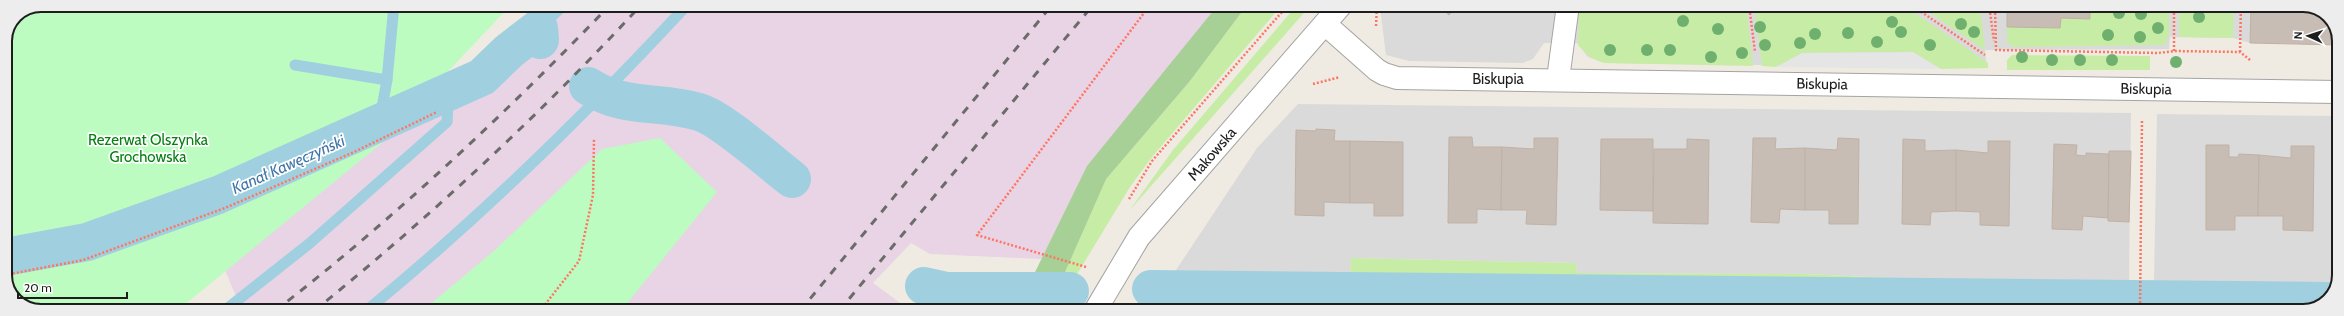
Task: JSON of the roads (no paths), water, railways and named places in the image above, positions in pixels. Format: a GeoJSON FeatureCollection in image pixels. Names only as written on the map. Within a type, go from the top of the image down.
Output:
{"type":"FeatureCollection","features":[{"type":"Feature","properties":{"kind":"street","name":"Makowska"},"geometry":{"type":"LineString","coordinates":[[1099,304],[1140,237],[1335,12]]}},
{"type":"Feature","properties":{"kind":"street"},"geometry":{"type":"LineString","coordinates":[[1558,79],[1567,12]]}},
{"type":"Feature","properties":{"kind":"street","name":"Biskupia"},"geometry":{"type":"LineString","coordinates":[[1325,24],[1361,58],[1384,74],[1391,76],[2332,92]]}},
{"type":"Feature","properties":{"kind":"waterway"},"geometry":{"type":"LineString","coordinates":[[379,124],[387,80],[393,12]]}},
{"type":"Feature","properties":{"kind":"waterway"},"geometry":{"type":"LineString","coordinates":[[539,28],[556,12]]}},
{"type":"Feature","properties":{"kind":"waterway"},"geometry":{"type":"LineString","coordinates":[[374,304],[450,239],[532,164],[610,86],[681,12]]}},
{"type":"Feature","properties":{"kind":"waterway","name":"Kanał Kawęczyński"},"geometry":{"type":"LineString","coordinates":[[12,256],[87,242],[218,195],[482,77],[509,51],[539,28],[540,40]]}},
{"type":"Feature","properties":{"kind":"waterway"},"geometry":{"type":"LineString","coordinates":[[233,304],[310,243],[447,122],[448,102],[484,88],[508,67],[509,51]]}},
{"type":"Feature","properties":{"kind":"waterway"},"geometry":{"type":"LineString","coordinates":[[295,65],[387,80]]}},
{"type":"Feature","properties":{"kind":"waterway","name":"Kanał Kawęczyński"},"geometry":{"type":"LineString","coordinates":[[588,86],[602,94],[629,102],[684,108],[708,116],[733,132],[792,179]]}},
{"type":"Feature","properties":{"kind":"waterway","name":"Kanał Kawęczyński"},"geometry":{"type":"LineString","coordinates":[[924,286],[947,291],[1070,291]]}},
{"type":"Feature","properties":{"kind":"waterway","name":"Kanał Kawęczyński"},"geometry":{"type":"LineString","coordinates":[[1151,289],[2316,301]]}},
{"type":"Feature","properties":{"kind":"waterway"},"geometry":{"type":"LineString","coordinates":[[1041,291],[1042,304]]}},
{"type":"Feature","properties":{"kind":"railway"},"geometry":{"type":"LineString","coordinates":[[284,304],[320,276],[448,164],[530,86],[603,12]]}},
{"type":"Feature","properties":{"kind":"railway"},"geometry":{"type":"LineString","coordinates":[[322,304],[400,239],[483,164],[564,86],[635,12]]}},
{"type":"Feature","properties":{"kind":"railway"},"geometry":{"type":"LineString","coordinates":[[806,304],[1046,12]]}},
{"type":"Feature","properties":{"kind":"railway"},"geometry":{"type":"LineString","coordinates":[[845,304],[1087,12]]}},
{"type":"Feature","properties":{"kind":"park label","name":"Rezerwat Olszynka Grochowska"},"geometry":{"type":"Point","coordinates":[148,148]}}]}
